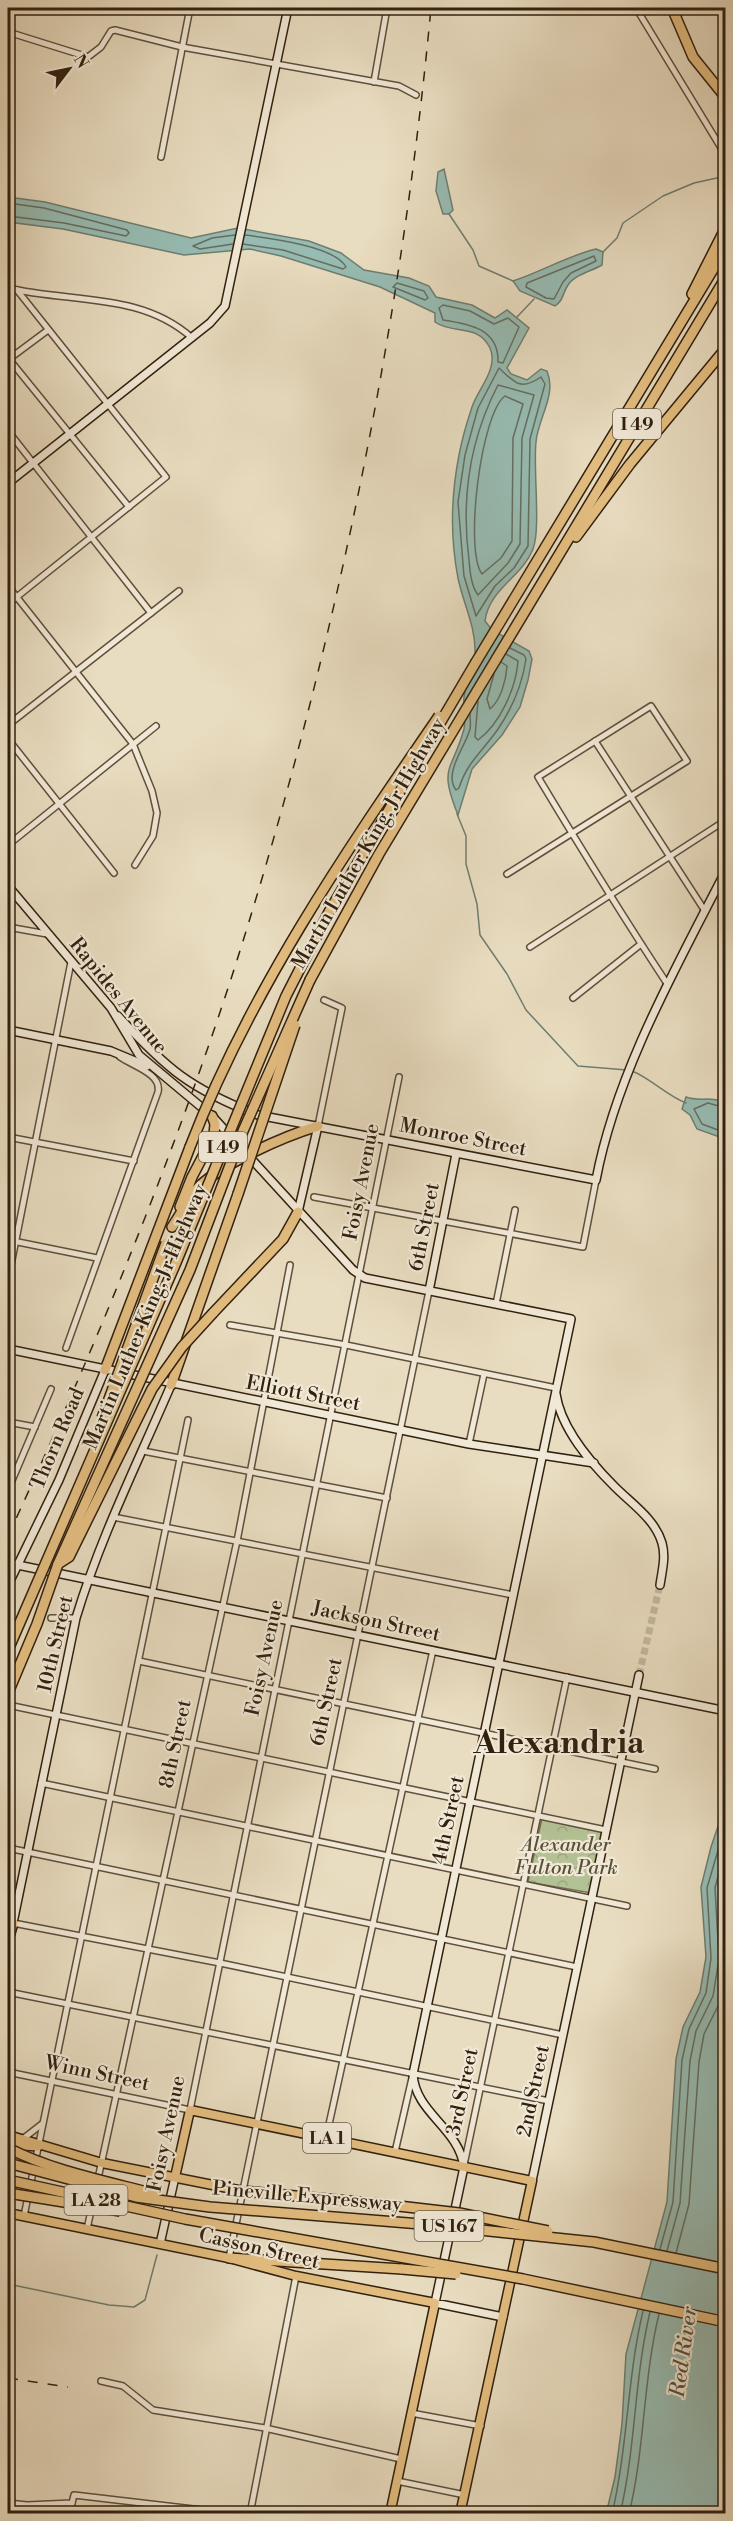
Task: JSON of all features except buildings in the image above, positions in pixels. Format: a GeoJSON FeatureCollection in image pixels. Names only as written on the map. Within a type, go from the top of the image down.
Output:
{"type":"FeatureCollection","features":[{"type":"Feature","properties":{"kind":"highway"},"geometry":{"type":"LineString","coordinates":[[672,8],[693,57],[726,98]]}},
{"type":"Feature","properties":{"kind":"highway"},"geometry":{"type":"LineString","coordinates":[[668,341],[726,227]]}},
{"type":"Feature","properties":{"kind":"highway","name":"Martin Luther King, Jr Highway"},"geometry":{"type":"LineString","coordinates":[[8,1651],[84,1469],[174,1265],[286,996],[330,910],[668,341],[726,248]]}},
{"type":"Feature","properties":{"kind":"highway","name":"Martin Luther King, Jr Highway"},"geometry":{"type":"LineString","coordinates":[[8,1693],[37,1624],[58,1564],[190,1270],[243,1131],[310,981],[379,854],[726,277]]}},
{"type":"Feature","properties":{"kind":"highway"},"geometry":{"type":"LineString","coordinates":[[549,573],[630,464],[726,348]]}},
{"type":"Feature","properties":{"kind":"highway"},"geometry":{"type":"LineString","coordinates":[[105,1370],[190,1147],[243,1029],[294,936],[338,865],[476,662]]}},
{"type":"Feature","properties":{"kind":"highway"},"geometry":{"type":"LineString","coordinates":[[171,1385],[310,981]]}},
{"type":"Feature","properties":{"kind":"highway"},"geometry":{"type":"LineString","coordinates":[[84,1469],[172,1227],[192,1177],[214,1135],[215,1124],[212,1116]]}},
{"type":"Feature","properties":{"kind":"highway"},"geometry":{"type":"LineString","coordinates":[[172,1227],[195,1191],[219,1173],[248,1156],[318,1126]]}},
{"type":"Feature","properties":{"kind":"highway"},"geometry":{"type":"LineString","coordinates":[[58,1564],[69,1557],[152,1389],[182,1347],[278,1245],[298,1212]]}},
{"type":"Feature","properties":{"kind":"highway"},"geometry":{"type":"LineString","coordinates":[[8,1940],[10,1923]]}},
{"type":"Feature","properties":{"kind":"highway"},"geometry":{"type":"LineString","coordinates":[[8,2146],[38,2146]]}},
{"type":"Feature","properties":{"kind":"highway","name":"LA 28"},"geometry":{"type":"LineString","coordinates":[[8,2146],[30,2159],[171,2200]]}},
{"type":"Feature","properties":{"kind":"highway","name":"US 167"},"geometry":{"type":"LineString","coordinates":[[8,2163],[104,2190],[171,2200]]}},
{"type":"Feature","properties":{"kind":"highway","name":"LA 28"},"geometry":{"type":"LineString","coordinates":[[8,2180],[185,2219]]}},
{"type":"Feature","properties":{"kind":"highway"},"geometry":{"type":"LineString","coordinates":[[243,2191],[459,2213],[594,2242]]}},
{"type":"Feature","properties":{"kind":"highway","name":"US 167"},"geometry":{"type":"LineString","coordinates":[[8,2193],[54,2202],[185,2219]]}},
{"type":"Feature","properties":{"kind":"highway","name":"Pineville Expressway"},"geometry":{"type":"LineString","coordinates":[[171,2200],[210,2207],[433,2225],[594,2242],[726,2269]]}},
{"type":"Feature","properties":{"kind":"highway","name":"Pineville Expressway"},"geometry":{"type":"LineString","coordinates":[[185,2219],[523,2279],[726,2322]]}},
{"type":"Feature","properties":{"kind":"highway"},"geometry":{"type":"LineString","coordinates":[[229,2258],[523,2279]]}},
{"type":"Feature","properties":{"kind":"main road"},"geometry":{"type":"LineString","coordinates":[[8,483],[192,338],[225,306],[248,206],[288,8]]}},
{"type":"Feature","properties":{"kind":"main road"},"geometry":{"type":"LineString","coordinates":[[596,1180],[602,1149],[641,1045],[726,870]]}},
{"type":"Feature","properties":{"kind":"main road","name":"Rapides Avenue"},"geometry":{"type":"LineString","coordinates":[[8,889],[111,1008],[140,1055],[212,1116],[298,1212],[360,1276]]}},
{"type":"Feature","properties":{"kind":"main road","name":"Monroe Street"},"geometry":{"type":"LineString","coordinates":[[111,1008],[151,1052],[191,1085],[258,1115],[596,1180]]}},
{"type":"Feature","properties":{"kind":"main road"},"geometry":{"type":"LineString","coordinates":[[8,1030],[111,1051],[138,1061],[161,1074]]}},
{"type":"Feature","properties":{"kind":"main road"},"geometry":{"type":"LineString","coordinates":[[298,1212],[318,1126]]}},
{"type":"Feature","properties":{"kind":"main road","name":"6th Street"},"geometry":{"type":"LineString","coordinates":[[429,1291],[456,1154]]}},
{"type":"Feature","properties":{"kind":"main road"},"geometry":{"type":"LineString","coordinates":[[360,1276],[496,1304]]}},
{"type":"Feature","properties":{"kind":"main road","name":"4th Street"},"geometry":{"type":"LineString","coordinates":[[414,2074],[571,1318],[496,1304]]}},
{"type":"Feature","properties":{"kind":"main road","name":"Elliott Street"},"geometry":{"type":"LineString","coordinates":[[8,1349],[171,1385],[400,1431],[542,1457],[594,1463]]}},
{"type":"Feature","properties":{"kind":"main road","name":"Thorn Road"},"geometry":{"type":"LineString","coordinates":[[8,1585],[59,1480],[105,1370]]}},
{"type":"Feature","properties":{"kind":"main road","name":"10th Street"},"geometry":{"type":"LineString","coordinates":[[10,1923],[29,1852],[41,1783],[76,1618],[88,1579],[113,1517],[171,1385]]}},
{"type":"Feature","properties":{"kind":"main road"},"geometry":{"type":"LineString","coordinates":[[556,1388],[563,1417],[594,1463],[649,1520],[658,1534],[664,1552],[660,1585]]}},
{"type":"Feature","properties":{"kind":"main road","name":"Jackson Street"},"geometry":{"type":"LineString","coordinates":[[8,1563],[726,1711]]}},
{"type":"Feature","properties":{"kind":"main road","name":"2nd Street"},"geometry":{"type":"LineString","coordinates":[[460,2514],[481,2426],[639,1675]]}},
{"type":"Feature","properties":{"kind":"main road"},"geometry":{"type":"LineString","coordinates":[[414,2074],[417,2094],[458,2146],[464,2167]]}},
{"type":"Feature","properties":{"kind":"main road","name":"Winn Street"},"geometry":{"type":"LineString","coordinates":[[190,2110],[532,2181]]}},
{"type":"Feature","properties":{"kind":"main road","name":"Foisy Avenue"},"geometry":{"type":"LineString","coordinates":[[160,2244],[190,2110]]}},
{"type":"Feature","properties":{"kind":"main road"},"geometry":{"type":"LineString","coordinates":[[8,2135],[38,2146],[102,2163],[243,2191]]}},
{"type":"Feature","properties":{"kind":"main road","name":"3rd Street"},"geometry":{"type":"LineString","coordinates":[[390,2514],[464,2167]]}},
{"type":"Feature","properties":{"kind":"main road","name":"Casson Street"},"geometry":{"type":"LineString","coordinates":[[8,2213],[229,2258],[296,2276],[503,2317]]}},
{"type":"Feature","properties":{"kind":"street"},"geometry":{"type":"LineString","coordinates":[[161,157],[190,8]]}},
{"type":"Feature","properties":{"kind":"street"},"geometry":{"type":"LineString","coordinates":[[374,82],[387,8]]}},
{"type":"Feature","properties":{"kind":"street"},"geometry":{"type":"LineString","coordinates":[[636,8],[726,156]]}},
{"type":"Feature","properties":{"kind":"street"},"geometry":{"type":"LineString","coordinates":[[8,32],[88,57],[101,47],[111,31],[182,47],[399,86],[416,95]]}},
{"type":"Feature","properties":{"kind":"street"},"geometry":{"type":"LineString","coordinates":[[8,288],[129,304],[181,328],[192,338]]}},
{"type":"Feature","properties":{"kind":"street"},"geometry":{"type":"LineString","coordinates":[[8,604],[166,477],[17,290]]}},
{"type":"Feature","properties":{"kind":"street"},"geometry":{"type":"LineString","coordinates":[[48,330],[8,359],[129,507]]}},
{"type":"Feature","properties":{"kind":"street"},"geometry":{"type":"LineString","coordinates":[[8,431],[151,613]]}},
{"type":"Feature","properties":{"kind":"street"},"geometry":{"type":"LineString","coordinates":[[8,586],[133,744],[152,791],[157,813],[153,836],[135,865]]}},
{"type":"Feature","properties":{"kind":"street"},"geometry":{"type":"LineString","coordinates":[[8,725],[178,591]]}},
{"type":"Feature","properties":{"kind":"street"},"geometry":{"type":"LineString","coordinates":[[507,874],[572,833],[632,796],[687,761],[651,706],[538,777],[572,833],[609,894],[669,987]]}},
{"type":"Feature","properties":{"kind":"street"},"geometry":{"type":"LineString","coordinates":[[8,844],[156,726]]}},
{"type":"Feature","properties":{"kind":"street"},"geometry":{"type":"LineString","coordinates":[[8,739],[114,873]]}},
{"type":"Feature","properties":{"kind":"street"},"geometry":{"type":"LineString","coordinates":[[595,741],[705,911]]}},
{"type":"Feature","properties":{"kind":"street"},"geometry":{"type":"LineString","coordinates":[[530,947],[726,820]]}},
{"type":"Feature","properties":{"kind":"street"},"geometry":{"type":"LineString","coordinates":[[8,927],[47,934]]}},
{"type":"Feature","properties":{"kind":"street"},"geometry":{"type":"LineString","coordinates":[[573,998],[641,944]]}},
{"type":"Feature","properties":{"kind":"street"},"geometry":{"type":"LineString","coordinates":[[8,1280],[71,962]]}},
{"type":"Feature","properties":{"kind":"street"},"geometry":{"type":"LineString","coordinates":[[318,1126],[342,1008],[324,1000]]}},
{"type":"Feature","properties":{"kind":"street"},"geometry":{"type":"LineString","coordinates":[[66,1348],[158,1092],[159,1083],[153,1076],[111,1051]]}},
{"type":"Feature","properties":{"kind":"street","name":"Foisy Avenue"},"geometry":{"type":"LineString","coordinates":[[190,2110],[399,1077]]}},
{"type":"Feature","properties":{"kind":"street"},"geometry":{"type":"LineString","coordinates":[[8,1137],[134,1161]]}},
{"type":"Feature","properties":{"kind":"street"},"geometry":{"type":"LineString","coordinates":[[314,1197],[583,1247],[596,1180]]}},
{"type":"Feature","properties":{"kind":"street"},"geometry":{"type":"LineString","coordinates":[[496,1304],[515,1210]]}},
{"type":"Feature","properties":{"kind":"street"},"geometry":{"type":"LineString","coordinates":[[8,1240],[97,1258]]}},
{"type":"Feature","properties":{"kind":"street","name":"8th Street"},"geometry":{"type":"LineString","coordinates":[[87,2229],[237,1541],[290,1265]]}},
{"type":"Feature","properties":{"kind":"street","name":"6th Street"},"geometry":{"type":"LineString","coordinates":[[229,2258],[429,1291]]}},
{"type":"Feature","properties":{"kind":"street"},"geometry":{"type":"LineString","coordinates":[[230,1325],[556,1388]]}},
{"type":"Feature","properties":{"kind":"street"},"geometry":{"type":"LineString","coordinates":[[469,1444],[484,1374]]}},
{"type":"Feature","properties":{"kind":"street"},"geometry":{"type":"LineString","coordinates":[[8,1490],[51,1389]]}},
{"type":"Feature","properties":{"kind":"street"},"geometry":{"type":"LineString","coordinates":[[24,2216],[188,1420]]}},
{"type":"Feature","properties":{"kind":"street"},"geometry":{"type":"LineString","coordinates":[[8,1422],[35,1427]]}},
{"type":"Feature","properties":{"kind":"street"},"geometry":{"type":"LineString","coordinates":[[143,1451],[387,1498]]}},
{"type":"Feature","properties":{"kind":"street"},"geometry":{"type":"LineString","coordinates":[[113,1517],[513,1595]]}},
{"type":"Feature","properties":{"kind":"street"},"geometry":{"type":"LineString","coordinates":[[51,1618],[76,1618]]}},
{"type":"Feature","properties":{"kind":"street"},"geometry":{"type":"LineString","coordinates":[[326,2138],[433,1650]]}},
{"type":"Feature","properties":{"kind":"street"},"geometry":{"type":"LineString","coordinates":[[139,1661],[655,1769]]}},
{"type":"Feature","properties":{"kind":"street","name":"3rd Street"},"geometry":{"type":"LineString","coordinates":[[464,2167],[567,1677]]}},
{"type":"Feature","properties":{"kind":"street"},"geometry":{"type":"LineString","coordinates":[[8,1705],[606,1830]]}},
{"type":"Feature","properties":{"kind":"street"},"geometry":{"type":"LineString","coordinates":[[41,1783],[627,1906]]}},
{"type":"Feature","properties":{"kind":"street"},"geometry":{"type":"LineString","coordinates":[[8,1848],[577,1967]]}},
{"type":"Feature","properties":{"kind":"street"},"geometry":{"type":"LineString","coordinates":[[10,1923],[220,1963],[563,2035]]}},
{"type":"Feature","properties":{"kind":"street"},"geometry":{"type":"LineString","coordinates":[[8,1992],[549,2101]]}},
{"type":"Feature","properties":{"kind":"street","name":"Winn Street"},"geometry":{"type":"LineString","coordinates":[[8,2072],[190,2110]]}},
{"type":"Feature","properties":{"kind":"street","name":"4th Street"},"geometry":{"type":"LineString","coordinates":[[395,2152],[414,2074]]}},
{"type":"Feature","properties":{"kind":"street"},"geometry":{"type":"LineString","coordinates":[[19,2139],[32,2135],[43,2123]]}},
{"type":"Feature","properties":{"kind":"street"},"geometry":{"type":"LineString","coordinates":[[250,2514],[296,2276]]}},
{"type":"Feature","properties":{"kind":"street"},"geometry":{"type":"LineString","coordinates":[[101,2381],[123,2386],[153,2410],[265,2428],[401,2459]]}},
{"type":"Feature","properties":{"kind":"street"},"geometry":{"type":"LineString","coordinates":[[411,2413],[481,2426]]}},
{"type":"Feature","properties":{"kind":"street"},"geometry":{"type":"LineString","coordinates":[[397,2481],[465,2495]]}},
{"type":"Feature","properties":{"kind":"street"},"geometry":{"type":"LineString","coordinates":[[70,2514],[74,2495],[236,2514]]}},
{"type":"Feature","properties":{"kind":"street"},"geometry":{"type":"LineString","coordinates":[[8,2502],[27,2505],[72,2503]]}},
{"type":"Feature","properties":{"kind":"green space","name":"Alexander Fulton Park"},"geometry":{"type":"Polygon","coordinates":[[[542,1818],[605,1831],[591,1893],[528,1882],[542,1818]]]}},
{"type":"Feature","properties":{"kind":"water"},"geometry":{"type":"Polygon","coordinates":[[[444,169],[453,210],[449,214],[443,214],[436,191],[438,172],[444,169]]]}},
{"type":"Feature","properties":{"kind":"water"},"geometry":{"type":"Polygon","coordinates":[[[8,197],[45,202],[191,238],[238,228],[309,241],[341,253],[364,270],[409,278],[429,286],[436,297],[472,305],[495,318],[507,310],[529,328],[507,368],[511,374],[527,380],[541,369],[547,371],[549,380],[550,389],[536,442],[535,540],[528,559],[493,600],[485,621],[492,630],[529,651],[532,659],[520,707],[502,735],[472,769],[458,815],[448,777],[464,729],[464,697],[473,664],[475,643],[455,563],[453,501],[456,470],[465,431],[472,407],[492,363],[490,348],[485,340],[472,332],[442,326],[435,322],[435,313],[380,287],[281,256],[250,249],[184,255],[63,229],[8,222],[8,197]]]}},
{"type":"Feature","properties":{"kind":"water"},"geometry":{"type":"Polygon","coordinates":[[[596,249],[603,252],[602,265],[571,282],[555,306],[520,291],[513,281],[575,256],[596,249]]]}},
{"type":"Feature","properties":{"kind":"water"},"geometry":{"type":"Polygon","coordinates":[[[686,1097],[725,1102],[725,1139],[697,1129],[690,1115],[682,1109],[686,1097]]]}},
{"type":"Feature","properties":{"kind":"water","name":"Red River"},"geometry":{"type":"Polygon","coordinates":[[[725,1806],[725,2513],[606,2514],[615,2477],[622,2424],[626,2354],[667,2202],[676,2059],[683,2027],[700,1992],[706,1957],[701,1887],[725,1806]]]}},
{"type":"Feature","properties":{"kind":"waterway"},"geometry":{"type":"LineString","coordinates":[[603,252],[617,238],[623,223],[663,196],[694,183],[726,176]]}},
{"type":"Feature","properties":{"kind":"waterway"},"geometry":{"type":"LineString","coordinates":[[449,214],[473,250],[479,266],[513,281]]}},
{"type":"Feature","properties":{"kind":"waterway"},"geometry":{"type":"LineString","coordinates":[[517,317],[534,299]]}},
{"type":"Feature","properties":{"kind":"waterway"},"geometry":{"type":"LineString","coordinates":[[457,814],[466,836],[466,864],[477,904],[480,935],[507,974],[526,1010],[578,1066],[627,1070]]}},
{"type":"Feature","properties":{"kind":"waterway"},"geometry":{"type":"LineString","coordinates":[[631,1071],[686,1103]]}},
{"type":"Feature","properties":{"kind":"waterway"},"geometry":{"type":"LineString","coordinates":[[8,2284],[109,2305],[134,2307],[145,2300],[157,2255]]}},
{"type":"Feature","properties":{"kind":"tunnel"},"geometry":{"type":"LineString","coordinates":[[639,1675],[660,1585]]}},
{"type":"Feature","properties":{"kind":"railway"},"geometry":{"type":"LineString","coordinates":[[8,1536],[70,1399],[128,1261],[182,1121],[231,979],[300,741],[357,499],[381,377],[418,131],[431,8]]}},
{"type":"Feature","properties":{"kind":"railway"},"geometry":{"type":"LineString","coordinates":[[8,2378],[68,2387]]}},
{"type":"Feature","properties":{"kind":"district","name":"Alexandria"},"geometry":{"type":"Point","coordinates":[559,1743]}}]}
